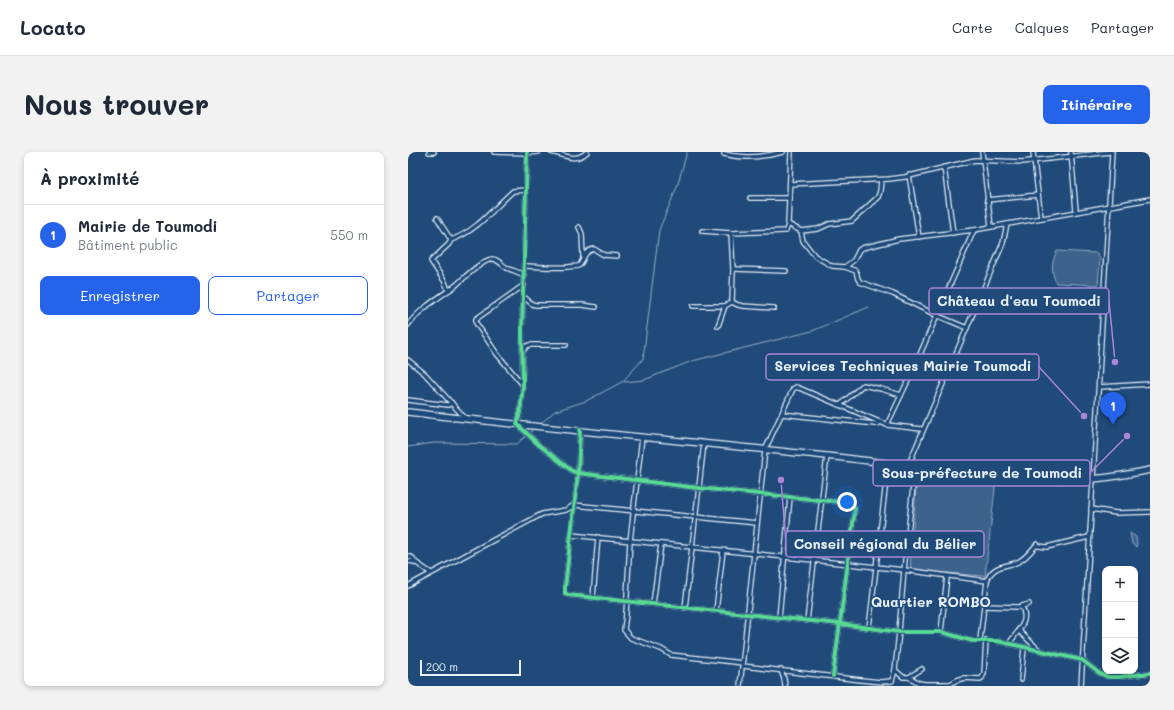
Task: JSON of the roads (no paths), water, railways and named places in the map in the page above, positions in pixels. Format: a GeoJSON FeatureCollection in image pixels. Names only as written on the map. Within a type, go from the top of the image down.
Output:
{"type":"FeatureCollection","features":[{"type":"Feature","properties":{"kind":"main road"},"geometry":{"type":"LineString","coordinates":[[408,412],[827,456],[915,468],[1018,478],[1066,480],[1093,479],[1150,470]]}},
{"type":"Feature","properties":{"kind":"street"},"geometry":{"type":"LineString","coordinates":[[429,152],[434,152]]}},
{"type":"Feature","properties":{"kind":"street"},"geometry":{"type":"LineString","coordinates":[[494,152],[538,152]]}},
{"type":"Feature","properties":{"kind":"street"},"geometry":{"type":"LineString","coordinates":[[551,152],[577,158],[582,157],[587,152]]}},
{"type":"Feature","properties":{"kind":"street"},"geometry":{"type":"LineString","coordinates":[[724,154],[738,158],[774,155],[783,152]]}},
{"type":"Feature","properties":{"kind":"street"},"geometry":{"type":"LineString","coordinates":[[982,152],[991,226]]}},
{"type":"Feature","properties":{"kind":"street"},"geometry":{"type":"LineString","coordinates":[[1033,152],[1041,218]]}},
{"type":"Feature","properties":{"kind":"street"},"geometry":{"type":"LineString","coordinates":[[790,184],[880,180],[909,176],[968,161],[983,160],[1017,162],[1071,154],[1111,152],[1099,387],[1081,686]]}},
{"type":"Feature","properties":{"kind":"street"},"geometry":{"type":"LineString","coordinates":[[527,153],[522,351],[523,385],[517,424],[544,449],[572,471],[578,473],[698,488],[851,503],[855,508],[833,676]]}},
{"type":"Feature","properties":{"kind":"street"},"geometry":{"type":"LineString","coordinates":[[702,232],[783,232],[787,230],[790,184],[790,153]]}},
{"type":"Feature","properties":{"kind":"street"},"geometry":{"type":"LineString","coordinates":[[1071,154],[1076,211]]}},
{"type":"Feature","properties":{"kind":"street"},"geometry":{"type":"LineString","coordinates":[[944,167],[953,233]]}},
{"type":"Feature","properties":{"kind":"street"},"geometry":{"type":"LineString","coordinates":[[909,176],[919,237]]}},
{"type":"Feature","properties":{"kind":"street"},"geometry":{"type":"LineString","coordinates":[[788,224],[801,231],[818,229],[829,224],[852,221],[878,197],[880,191],[880,180]]}},
{"type":"Feature","properties":{"kind":"street"},"geometry":{"type":"LineString","coordinates":[[448,290],[445,282],[431,261],[450,244],[451,240],[462,236],[488,217],[513,191],[526,190]]}},
{"type":"Feature","properties":{"kind":"street"},"geometry":{"type":"LineString","coordinates":[[987,200],[1038,195]]}},
{"type":"Feature","properties":{"kind":"street"},"geometry":{"type":"LineString","coordinates":[[750,198],[789,198]]}},
{"type":"Feature","properties":{"kind":"street"},"geometry":{"type":"LineString","coordinates":[[845,267],[854,260],[859,250],[862,248],[899,239],[974,230],[1150,199]]}},
{"type":"Feature","properties":{"kind":"street"},"geometry":{"type":"LineString","coordinates":[[437,218],[451,240]]}},
{"type":"Feature","properties":{"kind":"street"},"geometry":{"type":"LineString","coordinates":[[908,466],[922,429],[1003,243],[1007,224]]}},
{"type":"Feature","properties":{"kind":"street"},"geometry":{"type":"LineString","coordinates":[[525,266],[560,268],[578,266],[583,256],[582,234],[578,227]]}},
{"type":"Feature","properties":{"kind":"street"},"geometry":{"type":"LineString","coordinates":[[887,425],[974,230]]}},
{"type":"Feature","properties":{"kind":"street"},"geometry":{"type":"LineString","coordinates":[[801,231],[804,241],[815,256],[832,266],[845,267],[856,272],[860,282],[893,294],[967,328]]}},
{"type":"Feature","properties":{"kind":"street"},"geometry":{"type":"LineString","coordinates":[[731,233],[733,269],[732,302]]}},
{"type":"Feature","properties":{"kind":"street"},"geometry":{"type":"LineString","coordinates":[[583,256],[594,249],[604,256],[617,256]]}},
{"type":"Feature","properties":{"kind":"street"},"geometry":{"type":"LineString","coordinates":[[408,325],[412,319],[426,307],[476,268],[492,259],[524,275]]}},
{"type":"Feature","properties":{"kind":"street"},"geometry":{"type":"LineString","coordinates":[[733,269],[786,271]]}},
{"type":"Feature","properties":{"kind":"street"},"geometry":{"type":"LineString","coordinates":[[523,385],[497,354],[476,323],[476,319],[524,285]]}},
{"type":"Feature","properties":{"kind":"street"},"geometry":{"type":"LineString","coordinates":[[523,296],[532,304],[536,305],[582,305],[596,307]]}},
{"type":"Feature","properties":{"kind":"street"},"geometry":{"type":"LineString","coordinates":[[693,306],[725,306],[732,302],[743,306],[774,308]]}},
{"type":"Feature","properties":{"kind":"street"},"geometry":{"type":"LineString","coordinates":[[718,326],[725,306]]}},
{"type":"Feature","properties":{"kind":"street"},"geometry":{"type":"LineString","coordinates":[[522,351],[529,345],[566,345]]}},
{"type":"Feature","properties":{"kind":"street"},"geometry":{"type":"LineString","coordinates":[[408,360],[425,374],[465,418]]}},
{"type":"Feature","properties":{"kind":"street"},"geometry":{"type":"LineString","coordinates":[[1099,387],[1150,384]]}},
{"type":"Feature","properties":{"kind":"street"},"geometry":{"type":"LineString","coordinates":[[840,405],[854,391],[863,385],[901,395]]}},
{"type":"Feature","properties":{"kind":"street"},"geometry":{"type":"LineString","coordinates":[[740,686],[765,450],[792,391],[796,387],[887,425],[922,429]]}},
{"type":"Feature","properties":{"kind":"street"},"geometry":{"type":"LineString","coordinates":[[408,400],[448,405],[452,403]]}},
{"type":"Feature","properties":{"kind":"street"},"geometry":{"type":"LineString","coordinates":[[782,414],[875,424],[878,424],[879,422]]}},
{"type":"Feature","properties":{"kind":"street"},"geometry":{"type":"LineString","coordinates":[[580,430],[578,473],[565,587],[565,592],[568,595],[840,624],[899,632],[941,632],[973,641],[986,640],[1009,644],[1082,660],[1099,673],[1108,677],[1150,673]]}},
{"type":"Feature","properties":{"kind":"street"},"geometry":{"type":"LineString","coordinates":[[642,436],[630,541],[626,614],[623,629],[631,638],[661,649],[671,655],[889,684],[892,681],[895,670],[915,468]]}},
{"type":"Feature","properties":{"kind":"street"},"geometry":{"type":"LineString","coordinates":[[686,608],[704,444]]}},
{"type":"Feature","properties":{"kind":"street"},"geometry":{"type":"LineString","coordinates":[[807,621],[823,500],[827,456]]}},
{"type":"Feature","properties":{"kind":"street"},"geometry":{"type":"LineString","coordinates":[[869,628],[888,464]]}},
{"type":"Feature","properties":{"kind":"street"},"geometry":{"type":"LineString","coordinates":[[779,618],[790,497]]}},
{"type":"Feature","properties":{"kind":"street"},"geometry":{"type":"LineString","coordinates":[[408,586],[489,544],[542,514],[566,510],[574,505],[758,523]]}},
{"type":"Feature","properties":{"kind":"street"},"geometry":{"type":"LineString","coordinates":[[1091,509],[1116,513],[1150,512]]}},
{"type":"Feature","properties":{"kind":"street"},"geometry":{"type":"LineString","coordinates":[[571,535],[904,570],[947,577],[987,581]]}},
{"type":"Feature","properties":{"kind":"street"},"geometry":{"type":"LineString","coordinates":[[980,640],[989,574],[999,568],[1019,561],[1037,544],[1038,546],[1047,547],[1089,536]]}},
{"type":"Feature","properties":{"kind":"street"},"geometry":{"type":"LineString","coordinates":[[593,598],[598,537]]}},
{"type":"Feature","properties":{"kind":"street"},"geometry":{"type":"LineString","coordinates":[[653,604],[661,544]]}},
{"type":"Feature","properties":{"kind":"street"},"geometry":{"type":"LineString","coordinates":[[716,611],[723,551]]}},
{"type":"Feature","properties":{"kind":"street"},"geometry":{"type":"LineString","coordinates":[[408,556],[413,558],[414,562]]}},
{"type":"Feature","properties":{"kind":"street"},"geometry":{"type":"LineString","coordinates":[[408,561],[414,562],[431,573]]}},
{"type":"Feature","properties":{"kind":"street"},"geometry":{"type":"LineString","coordinates":[[941,632],[947,577]]}},
{"type":"Feature","properties":{"kind":"street"},"geometry":{"type":"LineString","coordinates":[[984,606],[1021,606],[1029,604]]}},
{"type":"Feature","properties":{"kind":"street"},"geometry":{"type":"LineString","coordinates":[[1009,644],[1019,629],[1023,626],[1025,613],[1021,606]]}},
{"type":"Feature","properties":{"kind":"street"},"geometry":{"type":"LineString","coordinates":[[1019,629],[1020,633],[1040,651]]}},
{"type":"Feature","properties":{"kind":"street"},"geometry":{"type":"LineString","coordinates":[[895,670],[903,677],[909,677],[922,684],[950,684],[964,678],[980,679],[984,673],[986,640]]}},
{"type":"Feature","properties":{"kind":"street"},"geometry":{"type":"LineString","coordinates":[[1020,680],[1024,648]]}},
{"type":"Feature","properties":{"kind":"street"},"geometry":{"type":"LineString","coordinates":[[909,677],[922,669]]}},
{"type":"Feature","properties":{"kind":"street"},"geometry":{"type":"LineString","coordinates":[[781,670],[785,686]]}},
{"type":"Feature","properties":{"kind":"waterway"},"geometry":{"type":"LineString","coordinates":[[539,425],[555,411],[586,401],[622,382],[643,359],[659,230],[677,187],[687,152]]}},
{"type":"Feature","properties":{"kind":"waterway"},"geometry":{"type":"LineString","coordinates":[[624,382],[644,380],[692,361],[812,331],[869,307]]}},
{"type":"Feature","properties":{"kind":"waterway"},"geometry":{"type":"LineString","coordinates":[[529,433],[535,428]]}},
{"type":"Feature","properties":{"kind":"waterway"},"geometry":{"type":"LineString","coordinates":[[408,447],[434,443],[517,444],[527,435]]}},
{"type":"Feature","properties":{"kind":"place","name":"Château d'eau Toumodi"},"geometry":{"type":"Point","coordinates":[1115,362]}},
{"type":"Feature","properties":{"kind":"place","name":"Services Techniques Mairie Toumodi"},"geometry":{"type":"Point","coordinates":[1084,416]}},
{"type":"Feature","properties":{"kind":"place","name":"Mairie de Toumodi"},"geometry":{"type":"Point","coordinates":[1113,425]}},
{"type":"Feature","properties":{"kind":"place","name":"Sous-préfecture de Toumodi"},"geometry":{"type":"Point","coordinates":[1127,436]}},
{"type":"Feature","properties":{"kind":"place","name":"Conseil régional du Bélier"},"geometry":{"type":"Point","coordinates":[781,480]}},
{"type":"Feature","properties":{"kind":"district","name":"Quartier ROMBO"},"geometry":{"type":"Point","coordinates":[931,601]}}]}
